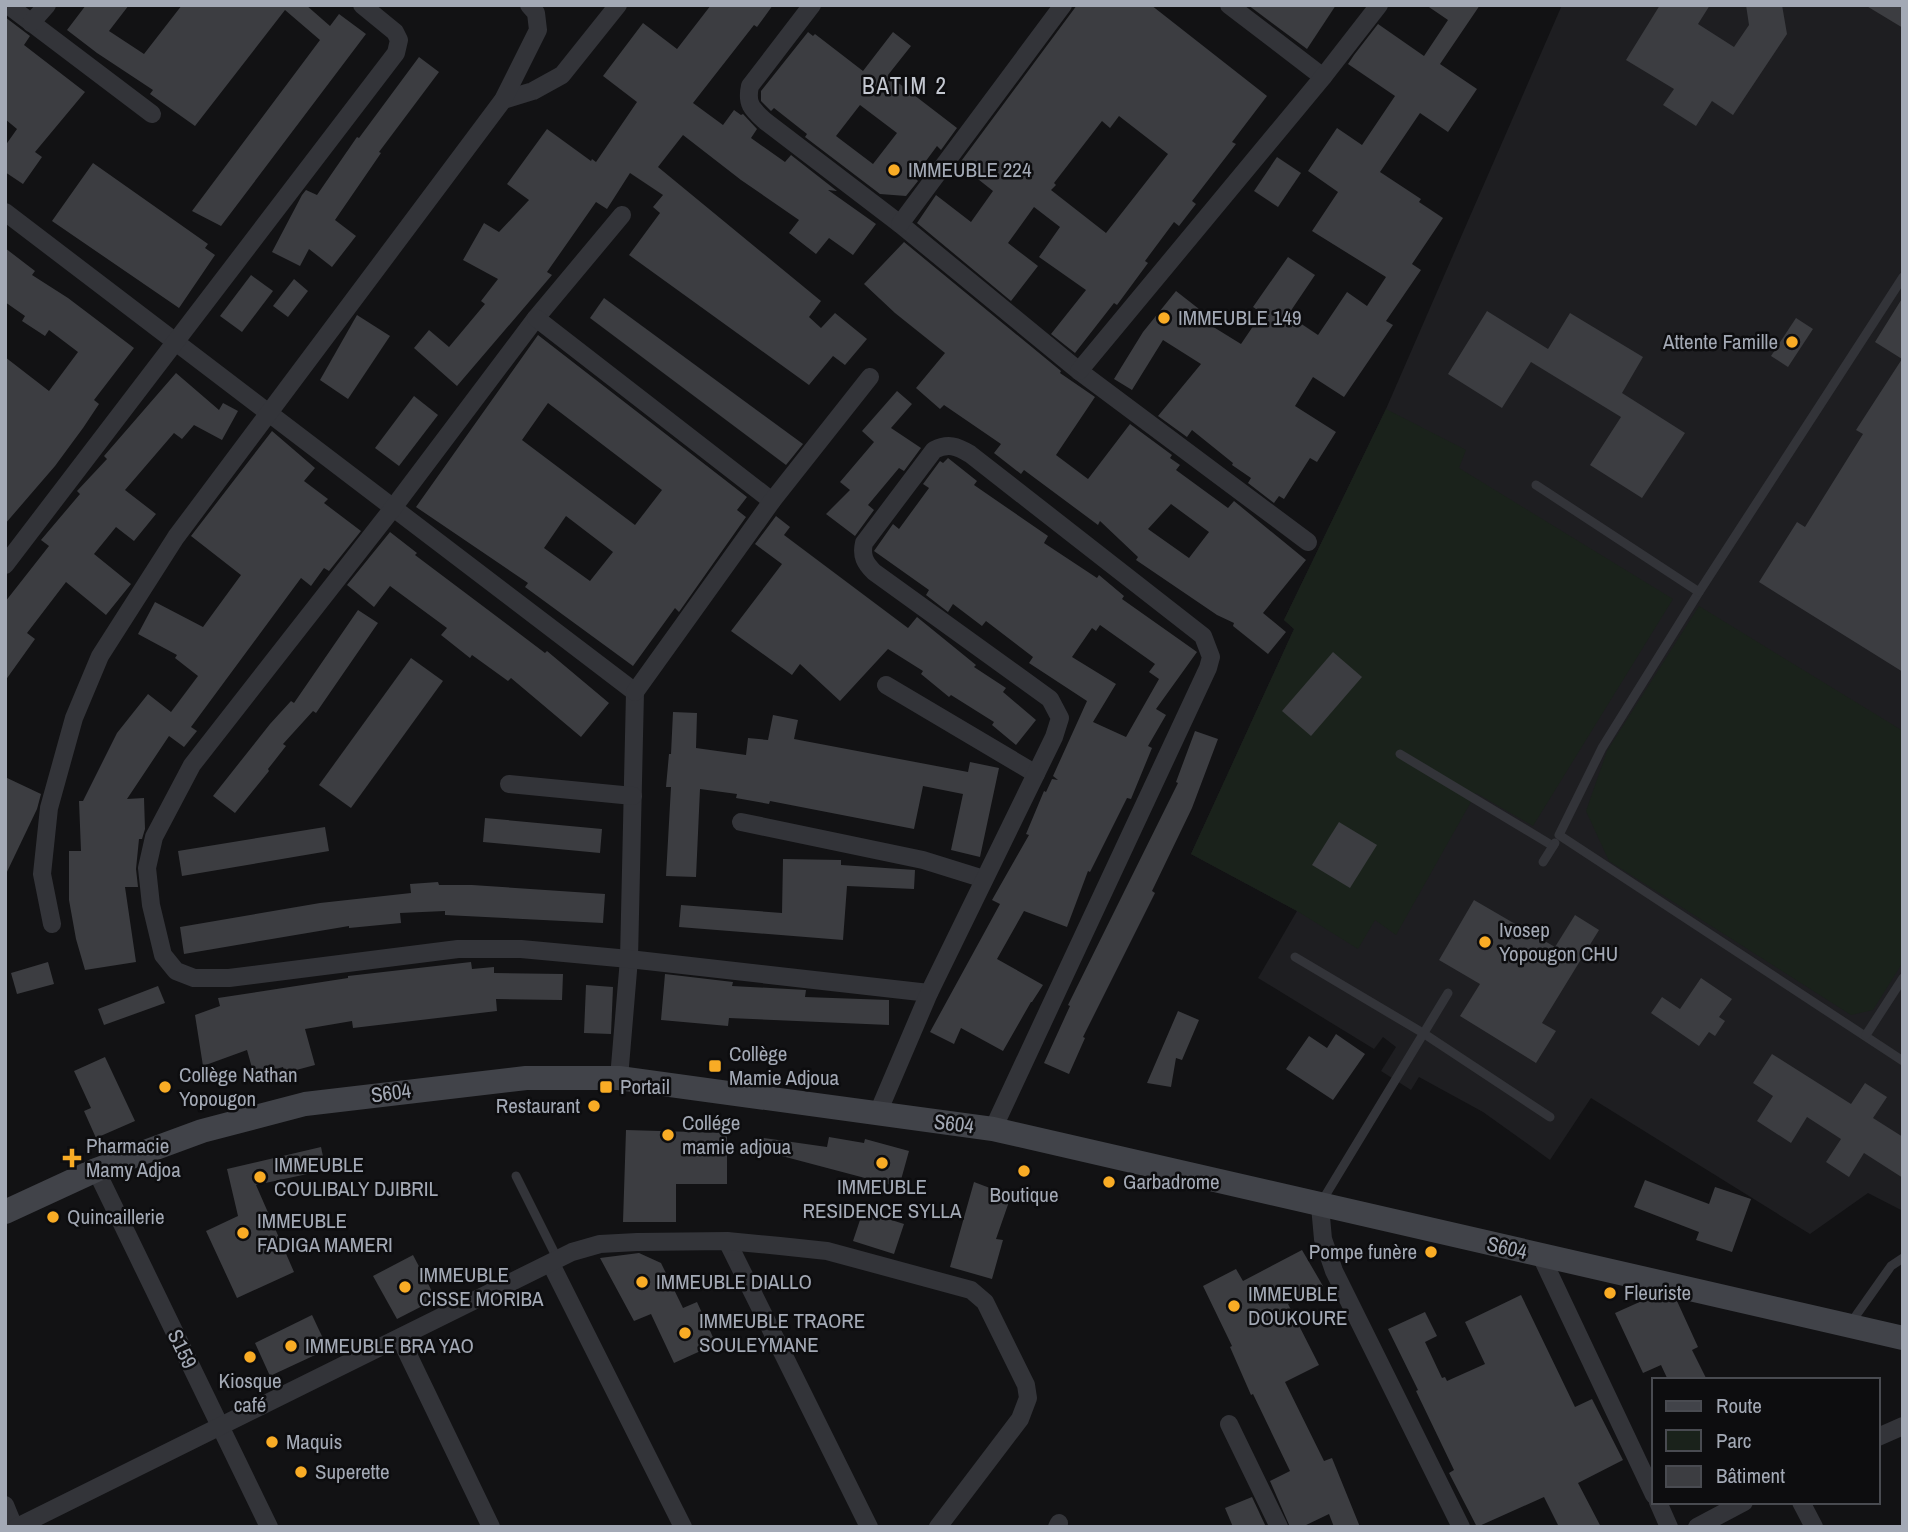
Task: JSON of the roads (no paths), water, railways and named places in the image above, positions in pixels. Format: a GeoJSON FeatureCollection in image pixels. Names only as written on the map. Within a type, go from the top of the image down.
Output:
{"type":"FeatureCollection","features":[{"type":"Feature","properties":{"kind":"street"},"geometry":{"type":"LineString","coordinates":[[8,5],[152,114]]}},
{"type":"Feature","properties":{"kind":"street"},"geometry":{"type":"LineString","coordinates":[[31,23],[47,5]]}},
{"type":"Feature","properties":{"kind":"street"},"geometry":{"type":"LineString","coordinates":[[5,565],[396,53],[399,40],[395,32],[362,5]]}},
{"type":"Feature","properties":{"kind":"street"},"geometry":{"type":"LineString","coordinates":[[52,924],[42,874],[49,808],[74,718],[100,656],[176,537],[503,100],[538,30],[536,13],[529,5]]}},
{"type":"Feature","properties":{"kind":"street"},"geometry":{"type":"LineString","coordinates":[[503,100],[533,92],[562,75],[618,5]]}},
{"type":"Feature","properties":{"kind":"street"},"geometry":{"type":"LineString","coordinates":[[812,5],[750,86],[748,102],[765,121],[900,224],[1079,371],[1308,542]]}},
{"type":"Feature","properties":{"kind":"street"},"geometry":{"type":"LineString","coordinates":[[900,224],[1063,5]]}},
{"type":"Feature","properties":{"kind":"street"},"geometry":{"type":"LineString","coordinates":[[1229,5],[1323,77]]}},
{"type":"Feature","properties":{"kind":"street"},"geometry":{"type":"LineString","coordinates":[[1079,371],[1323,77],[1379,5]]}},
{"type":"Feature","properties":{"kind":"street"},"geometry":{"type":"LineString","coordinates":[[5,212],[635,692]]}},
{"type":"Feature","properties":{"kind":"street"},"geometry":{"type":"LineString","coordinates":[[622,215],[536,318],[393,508],[192,765],[153,837],[147,868],[151,905],[163,955],[176,971],[194,978],[229,978],[458,949],[522,949],[929,993]]}},
{"type":"Feature","properties":{"kind":"street"},"geometry":{"type":"LineString","coordinates":[[536,318],[772,501]]}},
{"type":"Feature","properties":{"kind":"street"},"geometry":{"type":"LineString","coordinates":[[619,1079],[629,959],[635,692],[772,501],[870,377]]}},
{"type":"Feature","properties":{"kind":"street"},"geometry":{"type":"LineString","coordinates":[[877,1115],[929,993],[1036,774],[1060,718],[1050,699],[874,572],[864,559],[864,543],[934,450],[954,446],[970,454],[1203,636],[1211,657],[1205,675],[993,1129]]}},
{"type":"Feature","properties":{"kind":"street"},"geometry":{"type":"LineString","coordinates":[[886,685],[1036,774]]}},
{"type":"Feature","properties":{"kind":"street"},"geometry":{"type":"LineString","coordinates":[[509,784],[633,796]]}},
{"type":"Feature","properties":{"kind":"street"},"geometry":{"type":"LineString","coordinates":[[741,822],[923,860],[984,879]]}},
{"type":"Feature","properties":{"kind":"street","name":"S604"},"geometry":{"type":"LineString","coordinates":[[5,1212],[96,1170],[202,1131],[305,1104],[526,1079],[619,1079],[993,1129],[1903,1338]]}},
{"type":"Feature","properties":{"kind":"street","name":"S159"},"geometry":{"type":"LineString","coordinates":[[96,1170],[269,1527]]}},
{"type":"Feature","properties":{"kind":"street"},"geometry":{"type":"LineString","coordinates":[[1320,1206],[1323,1239],[1334,1271],[1461,1527]]}},
{"type":"Feature","properties":{"kind":"street"},"geometry":{"type":"LineString","coordinates":[[727,1241],[869,1527]]}},
{"type":"Feature","properties":{"kind":"street"},"geometry":{"type":"LineString","coordinates":[[5,1505],[16,1527],[572,1252],[600,1244],[727,1241],[827,1251],[971,1290],[985,1302],[1026,1385],[1028,1398],[1020,1419],[938,1527]]}},
{"type":"Feature","properties":{"kind":"street"},"geometry":{"type":"LineString","coordinates":[[1541,1256],[1652,1491]]}},
{"type":"Feature","properties":{"kind":"street"},"geometry":{"type":"LineString","coordinates":[[554,1262],[683,1527]]}},
{"type":"Feature","properties":{"kind":"street"},"geometry":{"type":"LineString","coordinates":[[400,1338],[491,1527]]}},
{"type":"Feature","properties":{"kind":"street"},"geometry":{"type":"LineString","coordinates":[[1230,1424],[1279,1527]]}},
{"type":"Feature","properties":{"kind":"street"},"geometry":{"type":"LineString","coordinates":[[1880,1436],[1903,1426]]}},
{"type":"Feature","properties":{"kind":"street"},"geometry":{"type":"LineString","coordinates":[[1659,1504],[1669,1527]]}},
{"type":"Feature","properties":{"kind":"street"},"geometry":{"type":"LineString","coordinates":[[1697,1527],[1740,1504]]}},
{"type":"Feature","properties":{"kind":"street"},"geometry":{"type":"LineString","coordinates":[[1802,1504],[1814,1527]]}},
{"type":"Feature","properties":{"kind":"lane"},"geometry":{"type":"LineString","coordinates":[[1543,862],[1602,748],[1699,592],[1903,278]]}},
{"type":"Feature","properties":{"kind":"lane"},"geometry":{"type":"LineString","coordinates":[[1536,485],[1699,592]]}},
{"type":"Feature","properties":{"kind":"lane"},"geometry":{"type":"LineString","coordinates":[[1400,754],[1553,846]]}},
{"type":"Feature","properties":{"kind":"lane"},"geometry":{"type":"LineString","coordinates":[[1559,835],[1903,1061]]}},
{"type":"Feature","properties":{"kind":"lane"},"geometry":{"type":"LineString","coordinates":[[1295,957],[1423,1033],[1550,1117]]}},
{"type":"Feature","properties":{"kind":"lane"},"geometry":{"type":"LineString","coordinates":[[1866,1035],[1903,978]]}},
{"type":"Feature","properties":{"kind":"lane"},"geometry":{"type":"LineString","coordinates":[[1320,1206],[1448,993]]}},
{"type":"Feature","properties":{"kind":"lane"},"geometry":{"type":"LineString","coordinates":[[516,1176],[554,1262]]}},
{"type":"Feature","properties":{"kind":"lane"},"geometry":{"type":"LineString","coordinates":[[1849,1325],[1891,1266],[1903,1258]]}},
{"type":"Feature","properties":{"kind":"place","name":"IMMEUBLE 224"},"geometry":{"type":"Point","coordinates":[894,170]}},
{"type":"Feature","properties":{"kind":"place","name":"IMMEUBLE 149"},"geometry":{"type":"Point","coordinates":[1164,318]}},
{"type":"Feature","properties":{"kind":"place","name":"Attente Famille"},"geometry":{"type":"Point","coordinates":[1792,342]}},
{"type":"Feature","properties":{"kind":"place","name":"Ivosep Yopougon CHU"},"geometry":{"type":"Point","coordinates":[1485,942]}},
{"type":"Feature","properties":{"kind":"place","name":"Collège Mamie Adjoua"},"geometry":{"type":"Point","coordinates":[715,1066]}},
{"type":"Feature","properties":{"kind":"place","name":"Collège Nathan Yopougon"},"geometry":{"type":"Point","coordinates":[165,1087]}},
{"type":"Feature","properties":{"kind":"place","name":"Portail"},"geometry":{"type":"Point","coordinates":[606,1087]}},
{"type":"Feature","properties":{"kind":"place","name":"Restaurant"},"geometry":{"type":"Point","coordinates":[594,1106]}},
{"type":"Feature","properties":{"kind":"place","name":"Collége mamie adjoua"},"geometry":{"type":"Point","coordinates":[668,1135]}},
{"type":"Feature","properties":{"kind":"place","name":"Pharmacie Mamy Adjoa"},"geometry":{"type":"Point","coordinates":[72,1158]}},
{"type":"Feature","properties":{"kind":"place","name":"IMMEUBLE RESIDENCE SYLLA"},"geometry":{"type":"Point","coordinates":[882,1163]}},
{"type":"Feature","properties":{"kind":"place","name":"Boutique"},"geometry":{"type":"Point","coordinates":[1024,1171]}},
{"type":"Feature","properties":{"kind":"place","name":"IMMEUBLE COULIBALY DJIBRIL"},"geometry":{"type":"Point","coordinates":[260,1177]}},
{"type":"Feature","properties":{"kind":"place","name":"Garbadrome"},"geometry":{"type":"Point","coordinates":[1109,1182]}},
{"type":"Feature","properties":{"kind":"place","name":"Quincaillerie"},"geometry":{"type":"Point","coordinates":[53,1217]}},
{"type":"Feature","properties":{"kind":"place","name":"IMMEUBLE FADIGA MAMERI"},"geometry":{"type":"Point","coordinates":[243,1233]}},
{"type":"Feature","properties":{"kind":"place","name":"Pompe funère"},"geometry":{"type":"Point","coordinates":[1431,1252]}},
{"type":"Feature","properties":{"kind":"place","name":"IMMEUBLE DIALLO"},"geometry":{"type":"Point","coordinates":[642,1282]}},
{"type":"Feature","properties":{"kind":"place","name":"IMMEUBLE CISSE MORIBA"},"geometry":{"type":"Point","coordinates":[405,1287]}},
{"type":"Feature","properties":{"kind":"place","name":"Fleuriste"},"geometry":{"type":"Point","coordinates":[1610,1293]}},
{"type":"Feature","properties":{"kind":"place","name":"IMMEUBLE DOUKOURE"},"geometry":{"type":"Point","coordinates":[1234,1306]}},
{"type":"Feature","properties":{"kind":"place","name":"IMMEUBLE TRAORE SOULEYMANE"},"geometry":{"type":"Point","coordinates":[685,1333]}},
{"type":"Feature","properties":{"kind":"place","name":"IMMEUBLE BRA YAO"},"geometry":{"type":"Point","coordinates":[291,1346]}},
{"type":"Feature","properties":{"kind":"place","name":"Kiosque café"},"geometry":{"type":"Point","coordinates":[250,1357]}},
{"type":"Feature","properties":{"kind":"place","name":"Maquis"},"geometry":{"type":"Point","coordinates":[272,1442]}},
{"type":"Feature","properties":{"kind":"place","name":"Superette"},"geometry":{"type":"Point","coordinates":[301,1472]}},
{"type":"Feature","properties":{"kind":"district","name":"BATIM 2"},"geometry":{"type":"Point","coordinates":[905,86]}}]}
